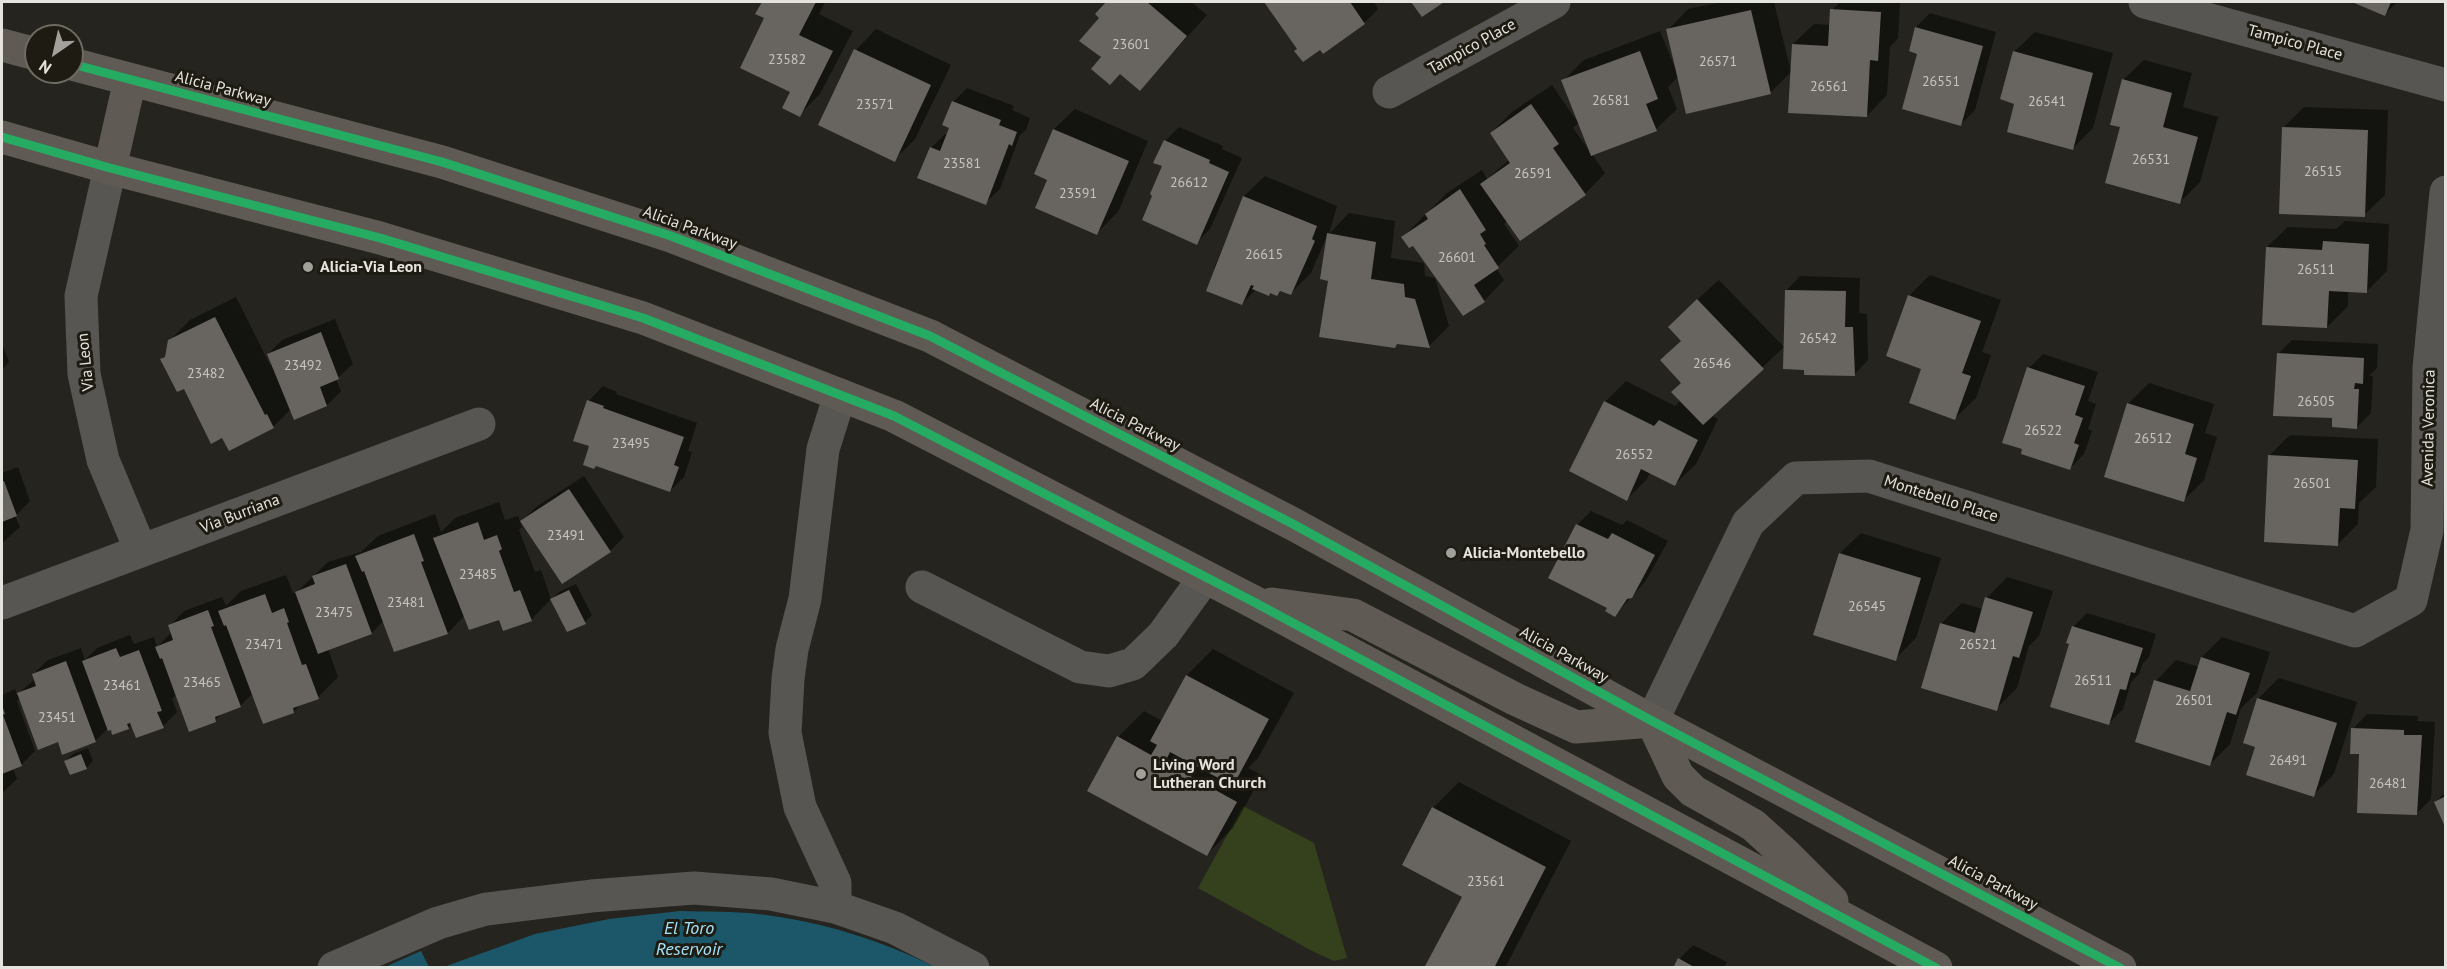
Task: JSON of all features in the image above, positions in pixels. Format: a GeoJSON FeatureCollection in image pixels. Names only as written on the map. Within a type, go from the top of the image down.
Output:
{"type":"FeatureCollection","features":[{"type":"Feature","properties":{"kind":"main road"},"geometry":{"type":"LineString","coordinates":[[2,45],[24,51]]}},
{"type":"Feature","properties":{"kind":"main road","name":"Alicia Parkway"},"geometry":{"type":"LineString","coordinates":[[84,67],[453,165],[671,236],[930,336],[1293,524],[1652,721],[2120,968]]}},
{"type":"Feature","properties":{"kind":"main road"},"geometry":{"type":"LineString","coordinates":[[110,168],[130,80]]}},
{"type":"Feature","properties":{"kind":"main road"},"geometry":{"type":"LineString","coordinates":[[2,137],[110,168],[380,238],[643,318],[894,416],[1252,601],[1936,968]]}},
{"type":"Feature","properties":{"kind":"main road"},"geometry":{"type":"LineString","coordinates":[[1252,601],[1353,615],[1515,699],[1576,727],[1652,721],[1678,776],[1684,783],[1693,791],[1753,825],[1854,924]]}},
{"type":"Feature","properties":{"kind":"street","name":"Tampico Place"},"geometry":{"type":"LineString","coordinates":[[1389,92],[1554,2]]}},
{"type":"Feature","properties":{"kind":"street","name":"Tampico Place"},"geometry":{"type":"LineString","coordinates":[[2145,2],[2445,85]]}},
{"type":"Feature","properties":{"kind":"street","name":"Via Leon"},"geometry":{"type":"LineString","coordinates":[[110,168],[81,296],[84,374],[103,460],[141,551]]}},
{"type":"Feature","properties":{"kind":"street","name":"Avenida Veronica"},"geometry":{"type":"LineString","coordinates":[[2355,631],[2411,600],[2427,530],[2429,368],[2445,192]]}},
{"type":"Feature","properties":{"kind":"street"},"geometry":{"type":"LineString","coordinates":[[835,907],[835,883],[800,807],[785,733],[789,669],[807,588],[823,449],[840,395]]}},
{"type":"Feature","properties":{"kind":"street","name":"Via Burriana"},"geometry":{"type":"LineString","coordinates":[[2,603],[478,424]]}},
{"type":"Feature","properties":{"kind":"street","name":"Montebello Place"},"geometry":{"type":"LineString","coordinates":[[1652,721],[1748,523],[1796,478],[1869,476],[2355,631]]}},
{"type":"Feature","properties":{"kind":"street"},"geometry":{"type":"LineString","coordinates":[[922,587],[1080,667],[1109,671],[1133,664],[1163,635],[1205,577]]}},
{"type":"Feature","properties":{"kind":"street"},"geometry":{"type":"LineString","coordinates":[[334,968],[438,923],[486,909],[591,896],[694,888],[771,894],[835,907],[895,928],[973,968]]}},
{"type":"Feature","properties":{"kind":"green space"},"geometry":{"type":"Polygon","coordinates":[[[1243,806],[1314,843],[1347,958],[1334,961],[1314,952],[1198,888],[1243,806]]]}},
{"type":"Feature","properties":{"kind":"water","name":"El Toro Reservoir"},"geometry":{"type":"Polygon","coordinates":[[[680,911],[749,913],[804,921],[872,940],[937,968],[441,968],[535,934],[609,919],[680,911]]]}},
{"type":"Feature","properties":{"kind":"water"},"geometry":{"type":"Polygon","coordinates":[[[421,951],[429,967],[385,967],[421,951]]]}},
{"type":"Feature","properties":{"kind":"building"},"geometry":{"type":"Polygon","coordinates":[[[762,2],[816,2],[799,35],[833,51],[800,117],[782,108],[790,92],[740,68],[764,18],[755,14],[762,2]]]}},
{"type":"Feature","properties":{"kind":"building"},"geometry":{"type":"Polygon","coordinates":[[[1106,2],[1147,2],[1187,36],[1140,91],[1120,74],[1110,85],[1091,69],[1101,57],[1079,41],[1099,18],[1095,14],[1106,2]]]}},
{"type":"Feature","properties":{"kind":"building"},"geometry":{"type":"Polygon","coordinates":[[[1264,2],[1350,2],[1365,24],[1323,54],[1320,50],[1303,62],[1294,51],[1297,49],[1264,2]]]}},
{"type":"Feature","properties":{"kind":"building"},"geometry":{"type":"Polygon","coordinates":[[[1411,2],[1444,2],[1422,17],[1411,2]]]}},
{"type":"Feature","properties":{"kind":"building"},"geometry":{"type":"Polygon","coordinates":[[[2352,2],[2391,2],[2385,16],[2352,2]]]}},
{"type":"Feature","properties":{"kind":"building"},"geometry":{"type":"Polygon","coordinates":[[[1830,9],[1881,12],[1878,61],[1870,60],[1867,117],[1788,113],[1792,44],[1828,46],[1830,9]]]}},
{"type":"Feature","properties":{"kind":"building"},"geometry":{"type":"Polygon","coordinates":[[[1751,10],[1771,94],[1686,114],[1666,29],[1751,10]]]}},
{"type":"Feature","properties":{"kind":"building"},"geometry":{"type":"Polygon","coordinates":[[[1915,27],[1983,46],[1961,126],[1902,109],[1917,54],[1909,51],[1915,27]]]}},
{"type":"Feature","properties":{"kind":"building"},"geometry":{"type":"Polygon","coordinates":[[[854,49],[931,85],[895,162],[818,125],[854,49]]]}},
{"type":"Feature","properties":{"kind":"building"},"geometry":{"type":"Polygon","coordinates":[[[1640,51],[1658,99],[1646,104],[1657,131],[1591,156],[1561,80],[1640,51]]]}},
{"type":"Feature","properties":{"kind":"building"},"geometry":{"type":"Polygon","coordinates":[[[2013,51],[2093,73],[2073,150],[2007,132],[2014,104],[2000,99],[2013,51]]]}},
{"type":"Feature","properties":{"kind":"building"},"geometry":{"type":"Polygon","coordinates":[[[2122,79],[2172,93],[2163,127],[2198,137],[2180,204],[2105,183],[2120,127],[2110,125],[2122,79]]]}},
{"type":"Feature","properties":{"kind":"building"},"geometry":{"type":"Polygon","coordinates":[[[952,101],[1001,120],[999,125],[1017,132],[1012,146],[1009,144],[986,205],[917,178],[930,147],[940,151],[949,128],[942,125],[952,101]]]}},
{"type":"Feature","properties":{"kind":"building"},"geometry":{"type":"Polygon","coordinates":[[[1531,104],[1559,144],[1553,148],[1586,195],[1520,241],[1480,184],[1510,163],[1490,133],[1531,104]]]}},
{"type":"Feature","properties":{"kind":"building"},"geometry":{"type":"Polygon","coordinates":[[[2282,127],[2368,130],[2365,217],[2279,214],[2282,127]]]}},
{"type":"Feature","properties":{"kind":"building"},"geometry":{"type":"Polygon","coordinates":[[[1053,129],[1129,161],[1097,235],[1035,208],[1047,180],[1034,174],[1053,129]]]}},
{"type":"Feature","properties":{"kind":"building"},"geometry":{"type":"Polygon","coordinates":[[[1164,140],[1210,160],[1209,163],[1229,172],[1197,245],[1142,220],[1162,166],[1153,163],[1164,140]]]}},
{"type":"Feature","properties":{"kind":"building"},"geometry":{"type":"Polygon","coordinates":[[[1460,189],[1486,230],[1480,234],[1486,244],[1484,245],[1499,268],[1474,285],[1485,302],[1463,316],[1413,246],[1409,248],[1401,237],[1428,219],[1425,214],[1460,189]]]}},
{"type":"Feature","properties":{"kind":"building"},"geometry":{"type":"Polygon","coordinates":[[[1243,196],[1317,226],[1312,239],[1315,241],[1291,295],[1280,291],[1277,296],[1270,293],[1269,296],[1252,289],[1254,286],[1251,285],[1242,305],[1206,291],[1243,196]]]}},
{"type":"Feature","properties":{"kind":"building"},"geometry":{"type":"Polygon","coordinates":[[[1327,233],[1376,242],[1371,279],[1404,284],[1405,297],[1415,299],[1430,348],[1397,344],[1395,348],[1319,337],[1328,281],[1320,279],[1327,233]]]}},
{"type":"Feature","properties":{"kind":"building"},"geometry":{"type":"Polygon","coordinates":[[[2323,241],[2369,244],[2367,293],[2329,291],[2327,328],[2262,325],[2266,247],[2322,250],[2323,241]]]}},
{"type":"Feature","properties":{"kind":"building"},"geometry":{"type":"Polygon","coordinates":[[[1785,290],[1846,291],[1845,327],[1853,327],[1855,376],[1804,375],[1804,370],[1783,369],[1785,290]]]}},
{"type":"Feature","properties":{"kind":"building"},"geometry":{"type":"Polygon","coordinates":[[[1908,295],[1981,321],[1962,373],[1971,376],[1955,420],[1909,403],[1921,369],[1886,356],[1908,295]]]}},
{"type":"Feature","properties":{"kind":"building"},"geometry":{"type":"Polygon","coordinates":[[[1697,299],[1764,369],[1703,425],[1671,392],[1681,383],[1660,360],[1681,341],[1668,327],[1697,299]]]}},
{"type":"Feature","properties":{"kind":"building"},"geometry":{"type":"Polygon","coordinates":[[[215,317],[265,415],[267,414],[274,428],[229,451],[222,438],[211,444],[184,389],[177,392],[160,359],[165,357],[168,340],[215,317]]]}},
{"type":"Feature","properties":{"kind":"building"},"geometry":{"type":"Polygon","coordinates":[[[321,332],[339,379],[320,387],[327,406],[294,420],[267,354],[321,332]]]}},
{"type":"Feature","properties":{"kind":"building"},"geometry":{"type":"Polygon","coordinates":[[[2277,353],[2364,358],[2363,384],[2355,383],[2354,389],[2359,389],[2357,429],[2332,427],[2332,418],[2273,416],[2277,353]]]}},
{"type":"Feature","properties":{"kind":"building"},"geometry":{"type":"Polygon","coordinates":[[[2027,367],[2085,386],[2075,415],[2083,418],[2074,443],[2079,445],[2070,470],[2021,454],[2022,449],[2002,443],[2027,367]]]}},
{"type":"Feature","properties":{"kind":"building"},"geometry":{"type":"Polygon","coordinates":[[[587,400],[684,437],[674,465],[679,467],[670,492],[596,466],[594,469],[583,465],[589,446],[573,441],[587,400]]]}},
{"type":"Feature","properties":{"kind":"building"},"geometry":{"type":"Polygon","coordinates":[[[1604,401],[1654,426],[1659,420],[1698,440],[1675,486],[1641,469],[1627,501],[1569,471],[1604,401]]]}},
{"type":"Feature","properties":{"kind":"building"},"geometry":{"type":"Polygon","coordinates":[[[2127,403],[2194,424],[2185,454],[2197,458],[2184,502],[2104,477],[2127,403]]]}},
{"type":"Feature","properties":{"kind":"building"},"geometry":{"type":"Polygon","coordinates":[[[2268,455],[2358,460],[2355,509],[2340,508],[2338,546],[2264,542],[2268,455]]]}},
{"type":"Feature","properties":{"kind":"building"},"geometry":{"type":"Polygon","coordinates":[[[2,481],[4,481],[17,516],[2,522],[2,481]]]}},
{"type":"Feature","properties":{"kind":"building"},"geometry":{"type":"Polygon","coordinates":[[[569,489],[611,552],[562,584],[520,521],[569,489]]]}},
{"type":"Feature","properties":{"kind":"building"},"geometry":{"type":"Polygon","coordinates":[[[478,522],[484,540],[497,535],[502,549],[499,551],[514,592],[520,590],[532,621],[503,631],[499,620],[469,630],[433,538],[478,522]]]}},
{"type":"Feature","properties":{"kind":"building"},"geometry":{"type":"Polygon","coordinates":[[[1576,524],[1608,539],[1612,533],[1655,555],[1632,598],[1627,599],[1615,617],[1605,611],[1607,608],[1548,578],[1576,524]]]}},
{"type":"Feature","properties":{"kind":"building"},"geometry":{"type":"Polygon","coordinates":[[[414,534],[424,561],[421,562],[448,634],[394,652],[364,571],[362,572],[355,556],[414,534]]]}},
{"type":"Feature","properties":{"kind":"building"},"geometry":{"type":"Polygon","coordinates":[[[1839,553],[1921,578],[1896,661],[1813,635],[1839,553]]]}},
{"type":"Feature","properties":{"kind":"building"},"geometry":{"type":"Polygon","coordinates":[[[346,564],[372,634],[318,654],[295,592],[315,584],[312,576],[346,564]]]}},
{"type":"Feature","properties":{"kind":"building"},"geometry":{"type":"Polygon","coordinates":[[[569,590],[586,624],[567,632],[550,599],[569,590]]]}},
{"type":"Feature","properties":{"kind":"building"},"geometry":{"type":"Polygon","coordinates":[[[265,594],[272,613],[284,608],[302,665],[306,664],[319,699],[293,708],[294,713],[263,724],[226,625],[224,626],[218,611],[265,594]]]}},
{"type":"Feature","properties":{"kind":"building"},"geometry":{"type":"Polygon","coordinates":[[[1985,597],[2033,612],[2019,658],[2013,656],[1997,711],[1921,688],[1940,623],[1975,633],[1985,597]]]}},
{"type":"Feature","properties":{"kind":"building"},"geometry":{"type":"Polygon","coordinates":[[[208,610],[214,626],[211,627],[241,707],[215,717],[216,722],[189,732],[162,658],[160,659],[155,647],[173,640],[168,625],[208,610]]]}},
{"type":"Feature","properties":{"kind":"building"},"geometry":{"type":"Polygon","coordinates":[[[2072,626],[2143,648],[2135,673],[2131,672],[2126,690],[2120,689],[2109,725],[2050,707],[2069,644],[2066,643],[2072,626]]]}},
{"type":"Feature","properties":{"kind":"building"},"geometry":{"type":"Polygon","coordinates":[[[116,648],[120,657],[139,650],[162,711],[157,712],[164,728],[136,738],[130,723],[127,724],[129,729],[112,735],[111,730],[108,731],[82,661],[116,648]]]}},
{"type":"Feature","properties":{"kind":"building"},"geometry":{"type":"Polygon","coordinates":[[[2201,657],[2250,673],[2236,715],[2227,712],[2210,766],[2135,742],[2154,680],[2190,691],[2201,657]]]}},
{"type":"Feature","properties":{"kind":"building"},"geometry":{"type":"Polygon","coordinates":[[[66,661],[96,742],[62,755],[58,742],[38,750],[17,693],[36,686],[32,674],[66,661]]]}},
{"type":"Feature","properties":{"kind":"building","name":"Living Word Lutheran Church"},"geometry":{"type":"Polygon","coordinates":[[[1186,675],[1269,719],[1233,786],[1170,752],[1165,762],[1237,802],[1207,856],[1087,791],[1117,736],[1151,755],[1157,745],[1150,741],[1186,675]]]}},
{"type":"Feature","properties":{"kind":"building"},"geometry":{"type":"Polygon","coordinates":[[[2257,698],[2337,723],[2314,797],[2246,775],[2255,747],[2243,743],[2257,698]]]}},
{"type":"Feature","properties":{"kind":"building"},"geometry":{"type":"Polygon","coordinates":[[[2,705],[5,714],[3,715],[22,766],[2,774],[2,705]]]}},
{"type":"Feature","properties":{"kind":"building"},"geometry":{"type":"Polygon","coordinates":[[[2351,728],[2404,730],[2404,735],[2422,735],[2417,815],[2357,813],[2359,754],[2350,754],[2351,728]]]}},
{"type":"Feature","properties":{"kind":"building"},"geometry":{"type":"Polygon","coordinates":[[[81,754],[87,769],[70,775],[64,761],[81,754]]]}},
{"type":"Feature","properties":{"kind":"building"},"geometry":{"type":"Polygon","coordinates":[[[2446,796],[2446,829],[2434,802],[2446,796]]]}},
{"type":"Feature","properties":{"kind":"building"},"geometry":{"type":"Polygon","coordinates":[[[1432,807],[1546,867],[1494,968],[1424,968],[1462,897],[1402,865],[1432,807]]]}},
{"type":"Feature","properties":{"kind":"building"},"geometry":{"type":"Polygon","coordinates":[[[1678,958],[1696,968],[1673,968],[1678,958]]]}},
{"type":"Feature","properties":{"kind":"cycle path"},"geometry":{"type":"LineString","coordinates":[[84,67],[442,162],[671,236],[930,336],[1293,524],[1652,721],[2120,968]]}},
{"type":"Feature","properties":{"kind":"cycle path"},"geometry":{"type":"LineString","coordinates":[[2,137],[110,168],[380,238],[643,318],[894,416],[1252,601],[1936,968]]}},
{"type":"Feature","properties":{"kind":"place","name":"Alicia-Via Leon"},"geometry":{"type":"Point","coordinates":[308,267]}},
{"type":"Feature","properties":{"kind":"place","name":"Alicia-Montebello"},"geometry":{"type":"Point","coordinates":[1451,553]}},
{"type":"Feature","properties":{"kind":"place","name":"Living Word Lutheran Church"},"geometry":{"type":"Point","coordinates":[1141,774]}}]}
